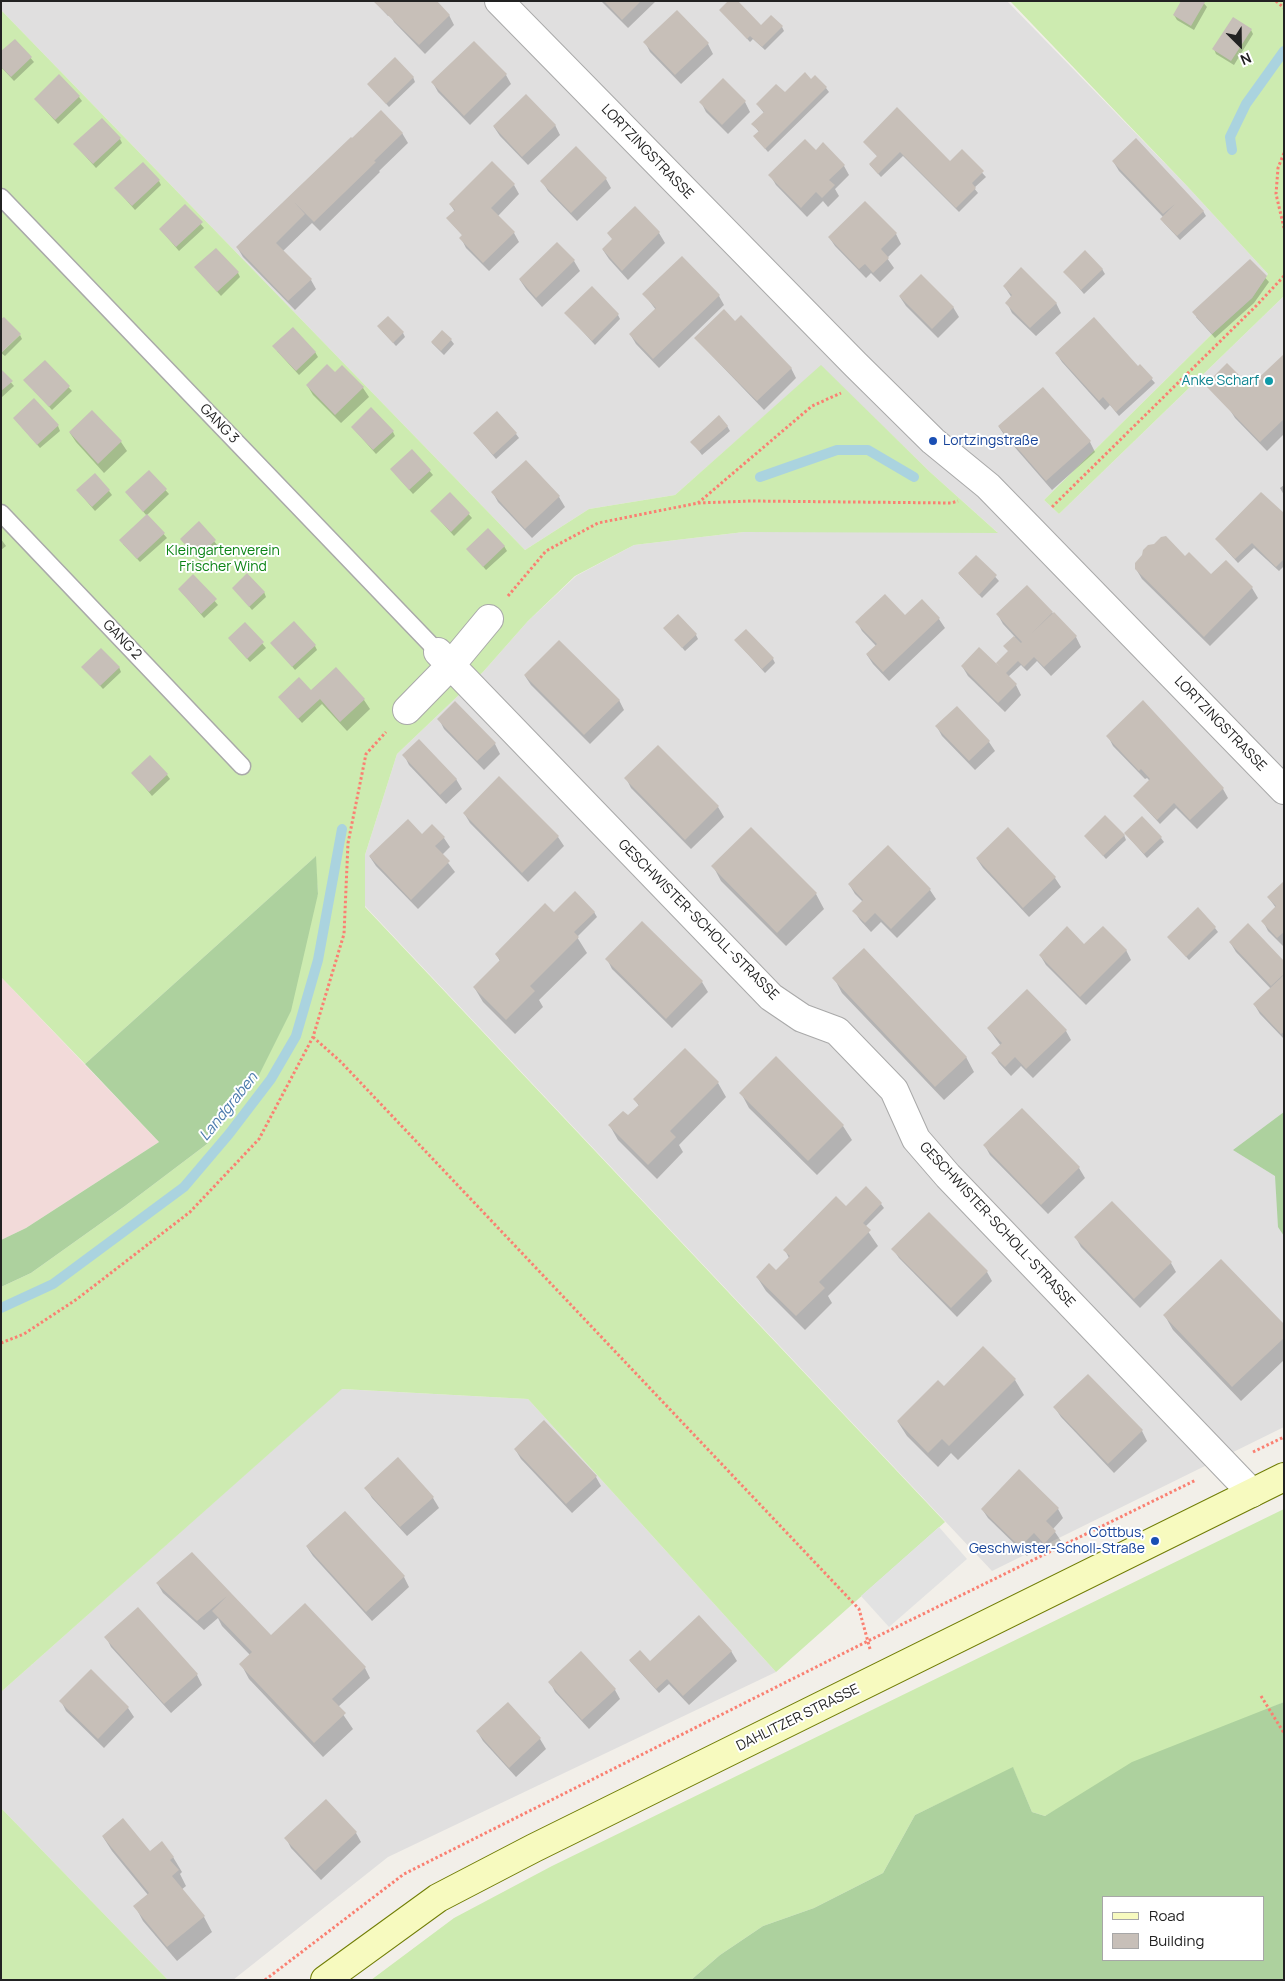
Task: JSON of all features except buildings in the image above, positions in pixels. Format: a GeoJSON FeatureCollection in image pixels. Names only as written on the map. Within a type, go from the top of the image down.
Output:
{"type":"FeatureCollection","features":[{"type":"Feature","properties":{"kind":"street","name":"LORTZINGSTRASSE"},"geometry":{"type":"LineString","coordinates":[[499,1],[855,364],[933,441],[988,486],[1016,514],[1284,790]]}},
{"type":"Feature","properties":{"kind":"street"},"geometry":{"type":"LineString","coordinates":[[407,710],[444,659],[489,619]]}},
{"type":"Feature","properties":{"kind":"street","name":"GESCHWISTER-SCHOLL-STRASSE"},"geometry":{"type":"LineString","coordinates":[[444,659],[771,997],[802,1018],[837,1031],[844,1038],[894,1090],[916,1139],[1252,1494]]}},
{"type":"Feature","properties":{"kind":"street","name":"DAHLITZER STRASSE"},"geometry":{"type":"LineString","coordinates":[[325,1980],[438,1898],[534,1848],[1284,1477]]}},
{"type":"Feature","properties":{"kind":"lane","name":"GANG 3"},"geometry":{"type":"LineString","coordinates":[[1,196],[444,659]]}},
{"type":"Feature","properties":{"kind":"lane","name":"GANG 2"},"geometry":{"type":"LineString","coordinates":[[1,514],[242,766]]}},
{"type":"Feature","properties":{"kind":"path"},"geometry":{"type":"LineString","coordinates":[[1276,1],[1284,8]]}},
{"type":"Feature","properties":{"kind":"path"},"geometry":{"type":"LineString","coordinates":[[1284,153],[1278,168],[1276,194],[1284,228]]}},
{"type":"Feature","properties":{"kind":"path"},"geometry":{"type":"LineString","coordinates":[[1053,506],[1257,305],[1284,276]]}},
{"type":"Feature","properties":{"kind":"path"},"geometry":{"type":"LineString","coordinates":[[698,503],[812,406],[847,391]]}},
{"type":"Feature","properties":{"kind":"path"},"geometry":{"type":"LineString","coordinates":[[489,619],[546,551],[598,523],[698,503],[752,501],[951,503]]}},
{"type":"Feature","properties":{"kind":"path"},"geometry":{"type":"LineString","coordinates":[[1,1343],[24,1334],[77,1299],[190,1212],[259,1139],[313,1037],[344,934],[348,843],[366,754],[407,710]]}},
{"type":"Feature","properties":{"kind":"path"},"geometry":{"type":"LineString","coordinates":[[313,1037],[341,1062],[859,1609],[879,1678]]}},
{"type":"Feature","properties":{"kind":"path"},"geometry":{"type":"LineString","coordinates":[[265,1980],[404,1874],[868,1641],[1284,1437]]}},
{"type":"Feature","properties":{"kind":"path"},"geometry":{"type":"LineString","coordinates":[[1262,1696],[1284,1733]]}},
{"type":"Feature","properties":{"kind":"shaded area"},"geometry":{"type":"Polygon","coordinates":[[[1,1],[1007,1],[1187,186],[1268,274],[1252,298],[1212,334],[1044,500],[1059,514],[1284,296],[1284,1427],[992,1571],[365,906],[365,855],[397,754],[483,672],[528,621],[576,576],[634,545],[744,532],[997,532],[930,472],[821,366],[675,495],[589,509],[525,550],[1,10],[1,1]]]}},
{"type":"Feature","properties":{"kind":"shaded area"},"geometry":{"type":"Polygon","coordinates":[[[1,977],[159,1142],[26,1228],[1,1240],[1,977]]]}},
{"type":"Feature","properties":{"kind":"shaded area"},"geometry":{"type":"Polygon","coordinates":[[[341,1389],[528,1399],[776,1672],[388,1857],[233,1980],[168,1980],[1,1808],[1,1692],[341,1389]]]}},
{"type":"Feature","properties":{"kind":"shaded area"},"geometry":{"type":"Polygon","coordinates":[[[939,1527],[967,1559],[889,1627],[861,1596],[939,1527]]]}},
{"type":"Feature","properties":{"kind":"green space"},"geometry":{"type":"Polygon","coordinates":[[[1010,1],[1284,1],[1284,296],[1059,514],[1044,500],[1212,334],[1252,298],[1268,274],[1187,186],[1010,1]]]}},
{"type":"Feature","properties":{"kind":"green space","name":"Kleingartenverein Frischer Wind"},"geometry":{"type":"Polygon","coordinates":[[[1,10],[525,550],[589,509],[675,495],[821,365],[930,472],[998,533],[744,532],[634,545],[575,576],[528,621],[483,672],[397,754],[365,855],[365,907],[945,1522],[776,1672],[528,1399],[342,1389],[1,1692],[1,1287],[31,1273],[125,1206],[207,1144],[318,894],[315,857],[85,1064],[1,977],[1,10]]]}},
{"type":"Feature","properties":{"kind":"green space"},"geometry":{"type":"Polygon","coordinates":[[[316,856],[318,894],[291,1011],[258,1077],[207,1144],[125,1206],[31,1273],[1,1287],[1,1240],[26,1228],[159,1142],[85,1064],[316,856]]]}},
{"type":"Feature","properties":{"kind":"green space"},"geometry":{"type":"Polygon","coordinates":[[[1284,1112],[1284,1236],[1278,1227],[1275,1176],[1233,1150],[1284,1112]]]}},
{"type":"Feature","properties":{"kind":"green space"},"geometry":{"type":"Polygon","coordinates":[[[1284,1509],[1284,1702],[1084,1794],[1045,1816],[1032,1812],[1013,1768],[915,1815],[883,1873],[814,1908],[763,1926],[720,1955],[691,1980],[371,1980],[454,1918],[552,1866],[1284,1509]]]}},
{"type":"Feature","properties":{"kind":"green space"},"geometry":{"type":"Polygon","coordinates":[[[1284,1702],[1284,1980],[691,1980],[720,1955],[763,1926],[814,1908],[883,1873],[915,1815],[1013,1767],[1032,1812],[1045,1816],[1132,1762],[1284,1702]]]}},
{"type":"Feature","properties":{"kind":"green space"},"geometry":{"type":"Polygon","coordinates":[[[1,1808],[168,1980],[1,1980],[1,1808]]]}},
{"type":"Feature","properties":{"kind":"waterway","name":"Landgraben"},"geometry":{"type":"LineString","coordinates":[[1232,150],[1230,137],[1246,104],[1284,51]]}},
{"type":"Feature","properties":{"kind":"waterway","name":"Landgraben"},"geometry":{"type":"LineString","coordinates":[[760,477],[837,450],[868,450],[914,477]]}},
{"type":"Feature","properties":{"kind":"waterway","name":"Landgraben"},"geometry":{"type":"LineString","coordinates":[[1,1308],[53,1284],[184,1187],[229,1134],[271,1079],[296,1036],[318,960],[342,829]]}},
{"type":"Feature","properties":{"kind":"place","name":"Anke Scharf"},"geometry":{"type":"Point","coordinates":[1269,381]}},
{"type":"Feature","properties":{"kind":"place","name":"Lortzingstraße"},"geometry":{"type":"Point","coordinates":[933,441]}},
{"type":"Feature","properties":{"kind":"place","name":"Cottbus, Geschwister-Scholl-Straße"},"geometry":{"type":"Point","coordinates":[1155,1541]}}]}
